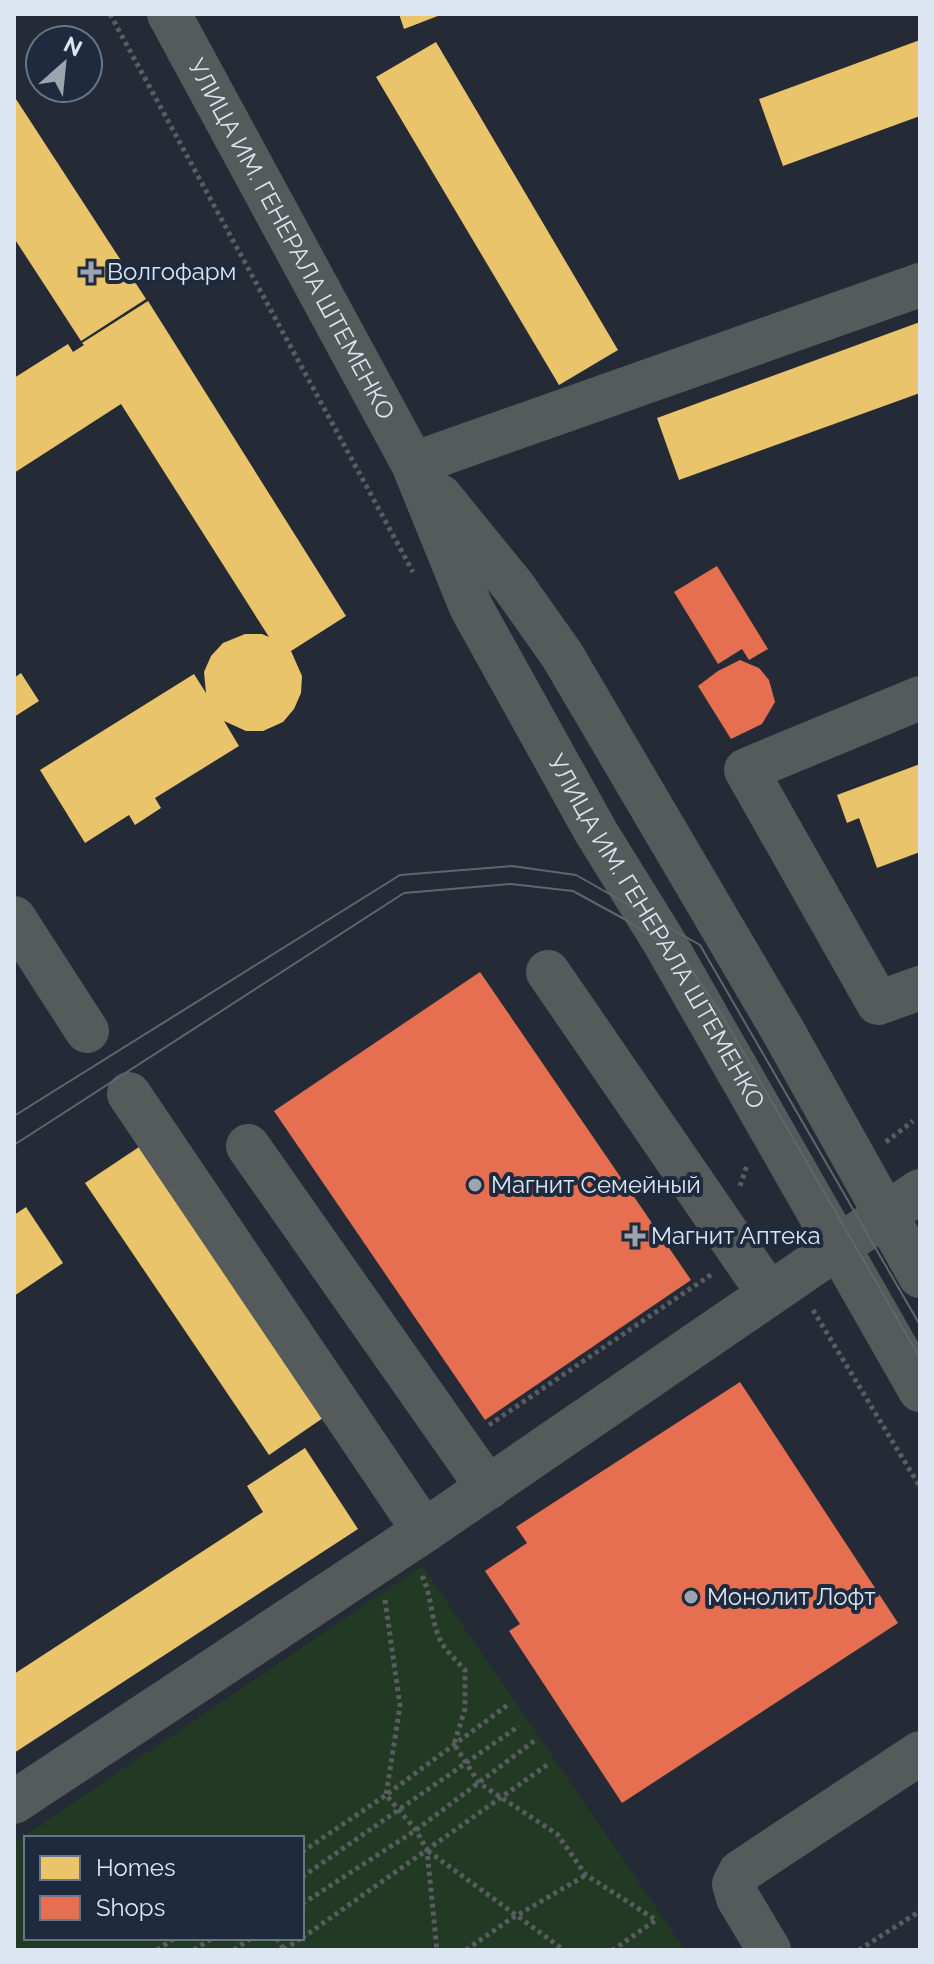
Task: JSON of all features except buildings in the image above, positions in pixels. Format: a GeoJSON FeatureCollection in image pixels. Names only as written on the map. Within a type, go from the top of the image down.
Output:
{"type":"FeatureCollection","features":[{"type":"Feature","properties":{"kind":"street","name":"УЛИЦА ИМ. ГЕНЕРАЛА ШТЕМЕНКО"},"geometry":{"type":"LineString","coordinates":[[169,14],[413,464],[484,632],[596,832],[653,924],[920,1390]]}},
{"type":"Feature","properties":{"kind":"street"},"geometry":{"type":"LineString","coordinates":[[413,464],[920,285]]}},
{"type":"Feature","properties":{"kind":"street","name":"УЛИЦА ИМ. ГЕНЕРАЛА ШТЕМЕНКО"},"geometry":{"type":"LineString","coordinates":[[413,464],[514,587],[562,655],[783,1031],[920,1276]]}},
{"type":"Feature","properties":{"kind":"street"},"geometry":{"type":"LineString","coordinates":[[920,698],[746,770],[878,1003],[920,988]]}},
{"type":"Feature","properties":{"kind":"street"},"geometry":{"type":"LineString","coordinates":[[14,918],[87,1031]]}},
{"type":"Feature","properties":{"kind":"street"},"geometry":{"type":"LineString","coordinates":[[548,972],[741,1254],[780,1286]]}},
{"type":"Feature","properties":{"kind":"street"},"geometry":{"type":"LineString","coordinates":[[129,1094],[420,1547]]}},
{"type":"Feature","properties":{"kind":"street"},"geometry":{"type":"LineString","coordinates":[[248,1146],[488,1488]]}},
{"type":"Feature","properties":{"kind":"street"},"geometry":{"type":"LineString","coordinates":[[14,1802],[370,1565],[420,1547],[488,1488],[920,1191]]}},
{"type":"Feature","properties":{"kind":"street"},"geometry":{"type":"LineString","coordinates":[[769,1950],[738,1898],[734,1884],[740,1872],[920,1753]]}},
{"type":"Feature","properties":{"kind":"path"},"geometry":{"type":"LineString","coordinates":[[457,1446],[741,1254]]}},
{"type":"Feature","properties":{"kind":"path"},"geometry":{"type":"LineString","coordinates":[[780,1286],[920,1487]]}},
{"type":"Feature","properties":{"kind":"path"},"geometry":{"type":"LineString","coordinates":[[420,1547],[433,1618],[442,1644],[465,1670],[465,1709],[454,1744],[479,1783],[557,1834],[586,1875],[656,1920],[613,1950]]}},
{"type":"Feature","properties":{"kind":"path"},"geometry":{"type":"LineString","coordinates":[[370,1565],[384,1588],[400,1706],[386,1795],[416,1830],[427,1850],[437,1950]]}},
{"type":"Feature","properties":{"kind":"path"},"geometry":{"type":"LineString","coordinates":[[304,1851],[386,1795],[509,1704]]}},
{"type":"Feature","properties":{"kind":"path"},"geometry":{"type":"LineString","coordinates":[[304,1876],[519,1726]]}},
{"type":"Feature","properties":{"kind":"path"},"geometry":{"type":"LineString","coordinates":[[304,1903],[416,1830],[534,1741]]}},
{"type":"Feature","properties":{"kind":"path"},"geometry":{"type":"LineString","coordinates":[[304,1937],[547,1765]]}},
{"type":"Feature","properties":{"kind":"path"},"geometry":{"type":"LineString","coordinates":[[427,1850],[564,1950]]}},
{"type":"Feature","properties":{"kind":"path"},"geometry":{"type":"LineString","coordinates":[[466,1950],[516,1915],[586,1875]]}},
{"type":"Feature","properties":{"kind":"path"},"geometry":{"type":"LineString","coordinates":[[859,1950],[920,1911]]}},
{"type":"Feature","properties":{"kind":"green space"},"geometry":{"type":"Polygon","coordinates":[[[422,1566],[685,1950],[14,1950],[14,1843],[24,1836],[24,1940],[304,1940],[304,1836],[24,1836],[422,1566]]]}},
{"type":"Feature","properties":{"kind":"tram line"},"geometry":{"type":"LineString","coordinates":[[14,1116],[400,875],[512,866],[576,875],[700,945],[920,1325]]}},
{"type":"Feature","properties":{"kind":"tram line"},"geometry":{"type":"LineString","coordinates":[[14,1145],[404,893],[511,884],[573,891],[681,955],[720,1012],[920,1358]]}},
{"type":"Feature","properties":{"kind":"place","name":"Волгофарм"},"geometry":{"type":"Point","coordinates":[91,272]}},
{"type":"Feature","properties":{"kind":"place","name":"Магнит Семейный"},"geometry":{"type":"Point","coordinates":[475,1185]}},
{"type":"Feature","properties":{"kind":"place","name":"Магнит Аптека"},"geometry":{"type":"Point","coordinates":[635,1236]}},
{"type":"Feature","properties":{"kind":"place","name":"Монолит Лофт"},"geometry":{"type":"Point","coordinates":[691,1597]}}]}
